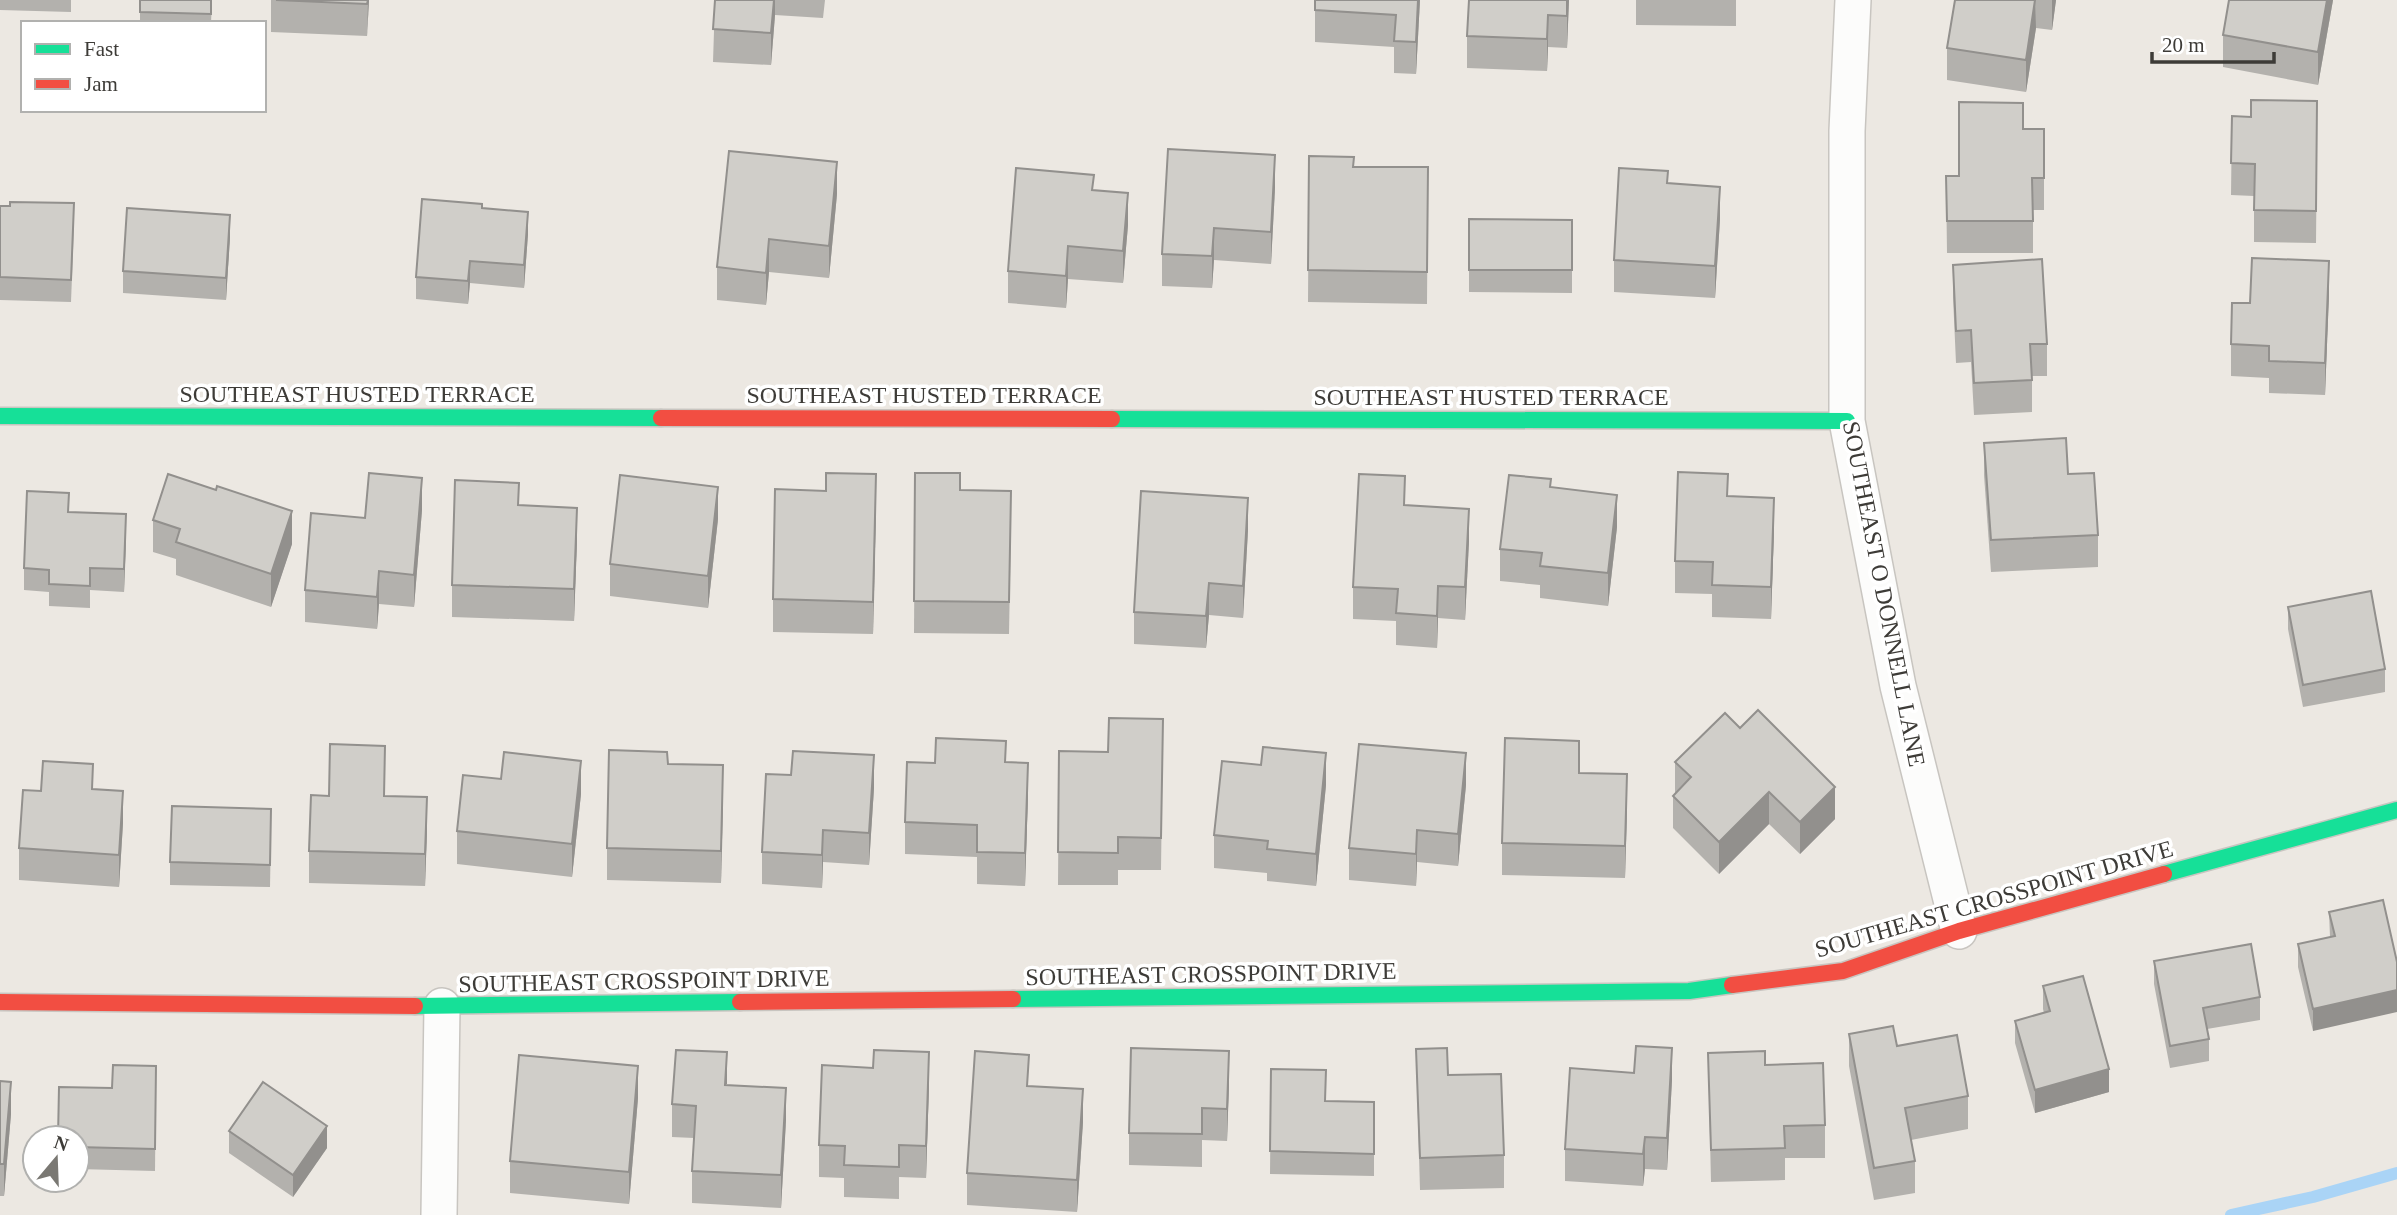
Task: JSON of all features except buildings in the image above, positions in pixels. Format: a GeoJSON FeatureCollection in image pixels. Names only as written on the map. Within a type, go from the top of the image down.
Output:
{"type":"FeatureCollection","features":[{"type":"Feature","properties":{"kind":"street","name":"SOUTHEAST O DONNELL LANE"},"geometry":{"type":"LineString","coordinates":[[1853,0],[1847,131],[1847,421],[1898,686],[1959,931]]}},
{"type":"Feature","properties":{"kind":"street","name":"SOUTHEAST HUSTED TERRACE"},"geometry":{"type":"LineString","coordinates":[[0,416],[1847,421]]}},
{"type":"Feature","properties":{"kind":"street","name":"SOUTHEAST CROSSPOINT DRIVE"},"geometry":{"type":"LineString","coordinates":[[0,1002],[442,1006],[1689,992],[1843,971],[1959,931],[2397,810]]}},
{"type":"Feature","properties":{"kind":"street"},"geometry":{"type":"LineString","coordinates":[[439,1215],[442,1006]]}},
{"type":"Feature","properties":{"kind":"waterway"},"geometry":{"type":"LineString","coordinates":[[2231,1215],[2313,1197],[2397,1173]]}},
{"type":"Feature","properties":{"kind":"traffic: fast"},"geometry":{"type":"LineString","coordinates":[[0,416],[661,418]]}},
{"type":"Feature","properties":{"kind":"traffic: fast"},"geometry":{"type":"LineString","coordinates":[[1112,419],[1847,421]]}},
{"type":"Feature","properties":{"kind":"traffic: fast"},"geometry":{"type":"LineString","coordinates":[[2164,874],[2397,810]]}},
{"type":"Feature","properties":{"kind":"traffic: fast"},"geometry":{"type":"LineString","coordinates":[[1013,999],[1689,991],[1732,985]]}},
{"type":"Feature","properties":{"kind":"traffic: fast"},"geometry":{"type":"LineString","coordinates":[[415,1006],[740,1002]]}},
{"type":"Feature","properties":{"kind":"traffic: jam"},"geometry":{"type":"LineString","coordinates":[[661,418],[1112,419]]}},
{"type":"Feature","properties":{"kind":"traffic: jam"},"geometry":{"type":"LineString","coordinates":[[1732,985],[1843,971],[1959,931],[2164,874]]}},
{"type":"Feature","properties":{"kind":"traffic: jam"},"geometry":{"type":"LineString","coordinates":[[740,1002],[1013,999]]}},
{"type":"Feature","properties":{"kind":"traffic: jam"},"geometry":{"type":"LineString","coordinates":[[0,1002],[415,1006]]}}]}
